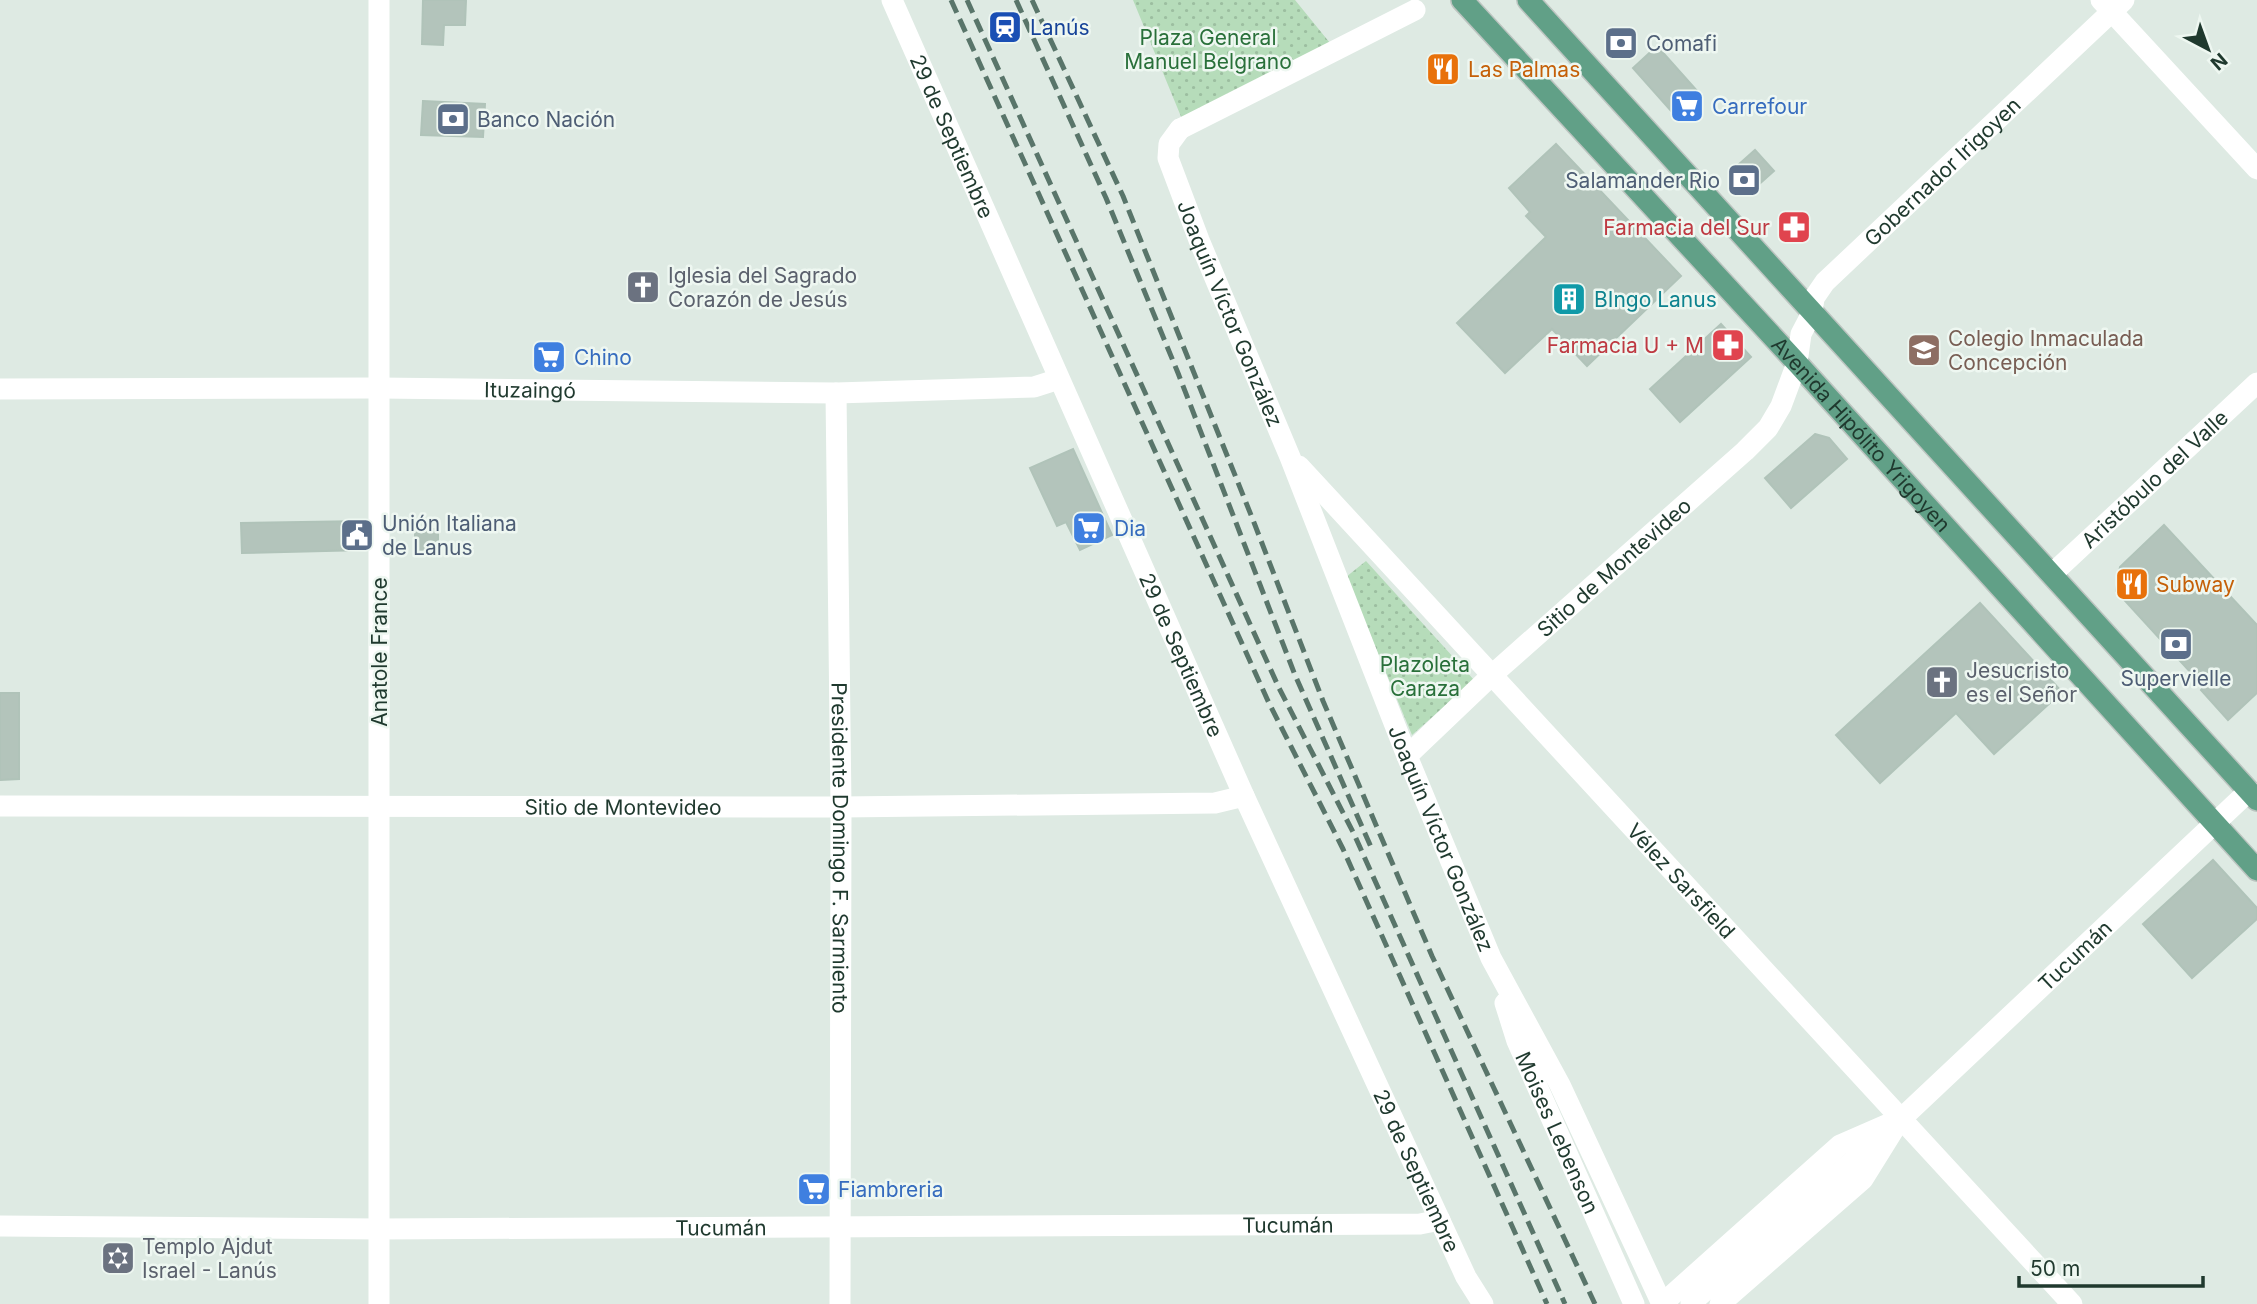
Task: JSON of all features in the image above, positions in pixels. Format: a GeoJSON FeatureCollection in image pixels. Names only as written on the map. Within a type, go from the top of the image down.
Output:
{"type":"FeatureCollection","features":[{"type":"Feature","properties":{"kind":"main road","name":"Avenida Hipólito Yrigoyen"},"geometry":{"type":"LineString","coordinates":[[1462,0],[1797,363],[2257,870]]}},
{"type":"Feature","properties":{"kind":"main road"},"geometry":{"type":"LineString","coordinates":[[1528,0],[2253,796]]}},
{"type":"Feature","properties":{"kind":"street","name":"Anatole France"},"geometry":{"type":"LineString","coordinates":[[379,0],[379,1304]]}},
{"type":"Feature","properties":{"kind":"street","name":"29 de Septiembre"},"geometry":{"type":"LineString","coordinates":[[892,0],[1244,796],[1477,1301]]}},
{"type":"Feature","properties":{"kind":"street","name":"Gobernador Irigoyen"},"geometry":{"type":"LineString","coordinates":[[1797,363],[1801,334],[1812,313],[1814,298],[1825,282],[2112,4]]}},
{"type":"Feature","properties":{"kind":"street"},"geometry":{"type":"LineString","coordinates":[[2112,4],[2257,169]]}},
{"type":"Feature","properties":{"kind":"street","name":"Joaquín Víctor González"},"geometry":{"type":"LineString","coordinates":[[1415,10],[1180,130],[1170,144],[1167,158],[1491,958],[1560,1085],[1662,1304]]}},
{"type":"Feature","properties":{"kind":"street","name":"Sitio de Montevideo"},"geometry":{"type":"LineString","coordinates":[[1407,755],[1492,675],[1768,428],[1781,406],[1797,363]]}},
{"type":"Feature","properties":{"kind":"street","name":"Ituzaingó"},"geometry":{"type":"LineString","coordinates":[[0,389],[379,388],[836,393],[1034,387],[1059,379]]}},
{"type":"Feature","properties":{"kind":"street","name":"Aristóbulo del Valle"},"geometry":{"type":"LineString","coordinates":[[2052,574],[2257,383]]}},
{"type":"Feature","properties":{"kind":"street","name":"Presidente Domingo F. Sarmiento"},"geometry":{"type":"LineString","coordinates":[[836,393],[841,807],[840,1304]]}},
{"type":"Feature","properties":{"kind":"street","name":"Vélez Sarsfield"},"geometry":{"type":"LineString","coordinates":[[1290,457],[2072,1304]]}},
{"type":"Feature","properties":{"kind":"street","name":"Sitio de Montevideo"},"geometry":{"type":"LineString","coordinates":[[0,806],[841,807],[1215,803],[1244,796]]}},
{"type":"Feature","properties":{"kind":"street","name":"Tucumán"},"geometry":{"type":"LineString","coordinates":[[1720,1304],[1863,1179],[1901,1119],[2214,823],[2253,796]]}},
{"type":"Feature","properties":{"kind":"street","name":"Moises Lebenson"},"geometry":{"type":"LineString","coordinates":[[1491,958],[1517,1041],[1634,1304]]}},
{"type":"Feature","properties":{"kind":"street"},"geometry":{"type":"LineString","coordinates":[[1691,1303],[1901,1119]]}},
{"type":"Feature","properties":{"kind":"street","name":"Tucumán"},"geometry":{"type":"LineString","coordinates":[[1662,1304],[1840,1145],[1901,1119]]}},
{"type":"Feature","properties":{"kind":"street","name":"Tucumán"},"geometry":{"type":"LineString","coordinates":[[0,1226],[379,1229],[1420,1224],[1440,1220]]}},
{"type":"Feature","properties":{"kind":"green space","name":"Plaza General Manuel Belgrano"},"geometry":{"type":"Polygon","coordinates":[[[1133,0],[1295,0],[1330,43],[1182,119],[1133,0]]]}},
{"type":"Feature","properties":{"kind":"green space","name":"Plazoleta Caraza"},"geometry":{"type":"Polygon","coordinates":[[[1366,561],[1474,680],[1412,735],[1346,577],[1366,561]]]}},
{"type":"Feature","properties":{"kind":"building"},"geometry":{"type":"Polygon","coordinates":[[[423,0],[466,0],[465,25],[444,25],[443,45],[422,44],[423,0]]]}},
{"type":"Feature","properties":{"kind":"building"},"geometry":{"type":"Polygon","coordinates":[[[1657,46],[1698,92],[1673,113],[1633,68],[1657,46]]]}},
{"type":"Feature","properties":{"kind":"building","name":"Banco Nación"},"geometry":{"type":"Polygon","coordinates":[[[423,101],[485,104],[483,137],[421,135],[423,101]]]}},
{"type":"Feature","properties":{"kind":"building","name":"BIngo Lanus"},"geometry":{"type":"Polygon","coordinates":[[[1556,144],[1681,276],[1587,366],[1552,329],[1505,373],[1457,323],[1546,237],[1526,216],[1530,212],[1509,188],[1556,144]]]}},
{"type":"Feature","properties":{"kind":"building"},"geometry":{"type":"Polygon","coordinates":[[[1755,150],[1774,171],[1748,194],[1729,173],[1755,150]]]}},
{"type":"Feature","properties":{"kind":"building"},"geometry":{"type":"Polygon","coordinates":[[[1721,324],[1751,357],[1680,422],[1650,389],[1721,324]]]}},
{"type":"Feature","properties":{"kind":"building"},"geometry":{"type":"Polygon","coordinates":[[[1815,434],[1829,438],[1847,459],[1791,508],[1765,478],[1815,434]]]}},
{"type":"Feature","properties":{"kind":"building"},"geometry":{"type":"Polygon","coordinates":[[[1073,449],[1112,535],[1080,550],[1066,522],[1057,526],[1030,468],[1073,449]]]}},
{"type":"Feature","properties":{"kind":"building"},"geometry":{"type":"Polygon","coordinates":[[[365,521],[365,550],[242,553],[241,523],[365,521]]]}},
{"type":"Feature","properties":{"kind":"building"},"geometry":{"type":"Polygon","coordinates":[[[2164,525],[2257,625],[2257,693],[2228,720],[2201,690],[2204,687],[2116,591],[2120,567],[2164,525]]]}},
{"type":"Feature","properties":{"kind":"building"},"geometry":{"type":"Polygon","coordinates":[[[415,529],[438,529],[438,553],[415,553],[415,529]]]}},
{"type":"Feature","properties":{"kind":"building","name":"Jesucristo es el Señor"},"geometry":{"type":"Polygon","coordinates":[[[1980,603],[2062,692],[1994,754],[1956,713],[1880,783],[1836,735],[1980,603]]]}},
{"type":"Feature","properties":{"kind":"building"},"geometry":{"type":"Polygon","coordinates":[[[0,693],[19,693],[19,779],[0,780],[0,693]]]}},
{"type":"Feature","properties":{"kind":"building"},"geometry":{"type":"Polygon","coordinates":[[[2213,860],[2257,908],[2257,919],[2192,978],[2143,924],[2213,860]]]}},
{"type":"Feature","properties":{"kind":"railway"},"geometry":{"type":"LineString","coordinates":[[951,0],[1268,701],[1343,849],[1547,1304]]}},
{"type":"Feature","properties":{"kind":"railway"},"geometry":{"type":"LineString","coordinates":[[967,0],[1279,688],[1354,834],[1565,1304]]}},
{"type":"Feature","properties":{"kind":"railway"},"geometry":{"type":"LineString","coordinates":[[1016,0],[1106,198],[1178,373],[1295,675],[1371,847]]}},
{"type":"Feature","properties":{"kind":"railway"},"geometry":{"type":"LineString","coordinates":[[1032,0],[1123,196],[1323,701],[1432,956],[1595,1304]]}},
{"type":"Feature","properties":{"kind":"place","name":"Lanús"},"geometry":{"type":"Point","coordinates":[1005,27]}},
{"type":"Feature","properties":{"kind":"place","name":"Comafi"},"geometry":{"type":"Point","coordinates":[1621,43]}},
{"type":"Feature","properties":{"kind":"place","name":"Las Palmas"},"geometry":{"type":"Point","coordinates":[1443,69]}},
{"type":"Feature","properties":{"kind":"place","name":"Carrefour"},"geometry":{"type":"Point","coordinates":[1687,106]}},
{"type":"Feature","properties":{"kind":"place","name":"Banco Nación"},"geometry":{"type":"Point","coordinates":[453,119]}},
{"type":"Feature","properties":{"kind":"place","name":"Salamander Rio"},"geometry":{"type":"Point","coordinates":[1744,180]}},
{"type":"Feature","properties":{"kind":"place","name":"Farmacia del Sur"},"geometry":{"type":"Point","coordinates":[1794,227]}},
{"type":"Feature","properties":{"kind":"place","name":"Iglesia del Sagrado Corazón de Jesús"},"geometry":{"type":"Point","coordinates":[643,287]}},
{"type":"Feature","properties":{"kind":"place","name":"BIngo Lanus"},"geometry":{"type":"Point","coordinates":[1569,299]}},
{"type":"Feature","properties":{"kind":"place","name":"Farmacia U + M"},"geometry":{"type":"Point","coordinates":[1728,345]}},
{"type":"Feature","properties":{"kind":"place","name":"Colegio Inmaculada Concepción"},"geometry":{"type":"Point","coordinates":[1924,350]}},
{"type":"Feature","properties":{"kind":"place","name":"Chino"},"geometry":{"type":"Point","coordinates":[549,357]}},
{"type":"Feature","properties":{"kind":"place","name":"Dia"},"geometry":{"type":"Point","coordinates":[1089,528]}},
{"type":"Feature","properties":{"kind":"place","name":"Unión Italiana de Lanus"},"geometry":{"type":"Point","coordinates":[357,535]}},
{"type":"Feature","properties":{"kind":"place","name":"Subway"},"geometry":{"type":"Point","coordinates":[2132,584]}},
{"type":"Feature","properties":{"kind":"place","name":"Supervielle"},"geometry":{"type":"Point","coordinates":[2176,644]}},
{"type":"Feature","properties":{"kind":"place","name":"Jesucristo es el Señor"},"geometry":{"type":"Point","coordinates":[1942,682]}},
{"type":"Feature","properties":{"kind":"place","name":"Fiambreria"},"geometry":{"type":"Point","coordinates":[814,1189]}},
{"type":"Feature","properties":{"kind":"place","name":"Templo Ajdut Israel - Lanús"},"geometry":{"type":"Point","coordinates":[118,1258]}}]}
